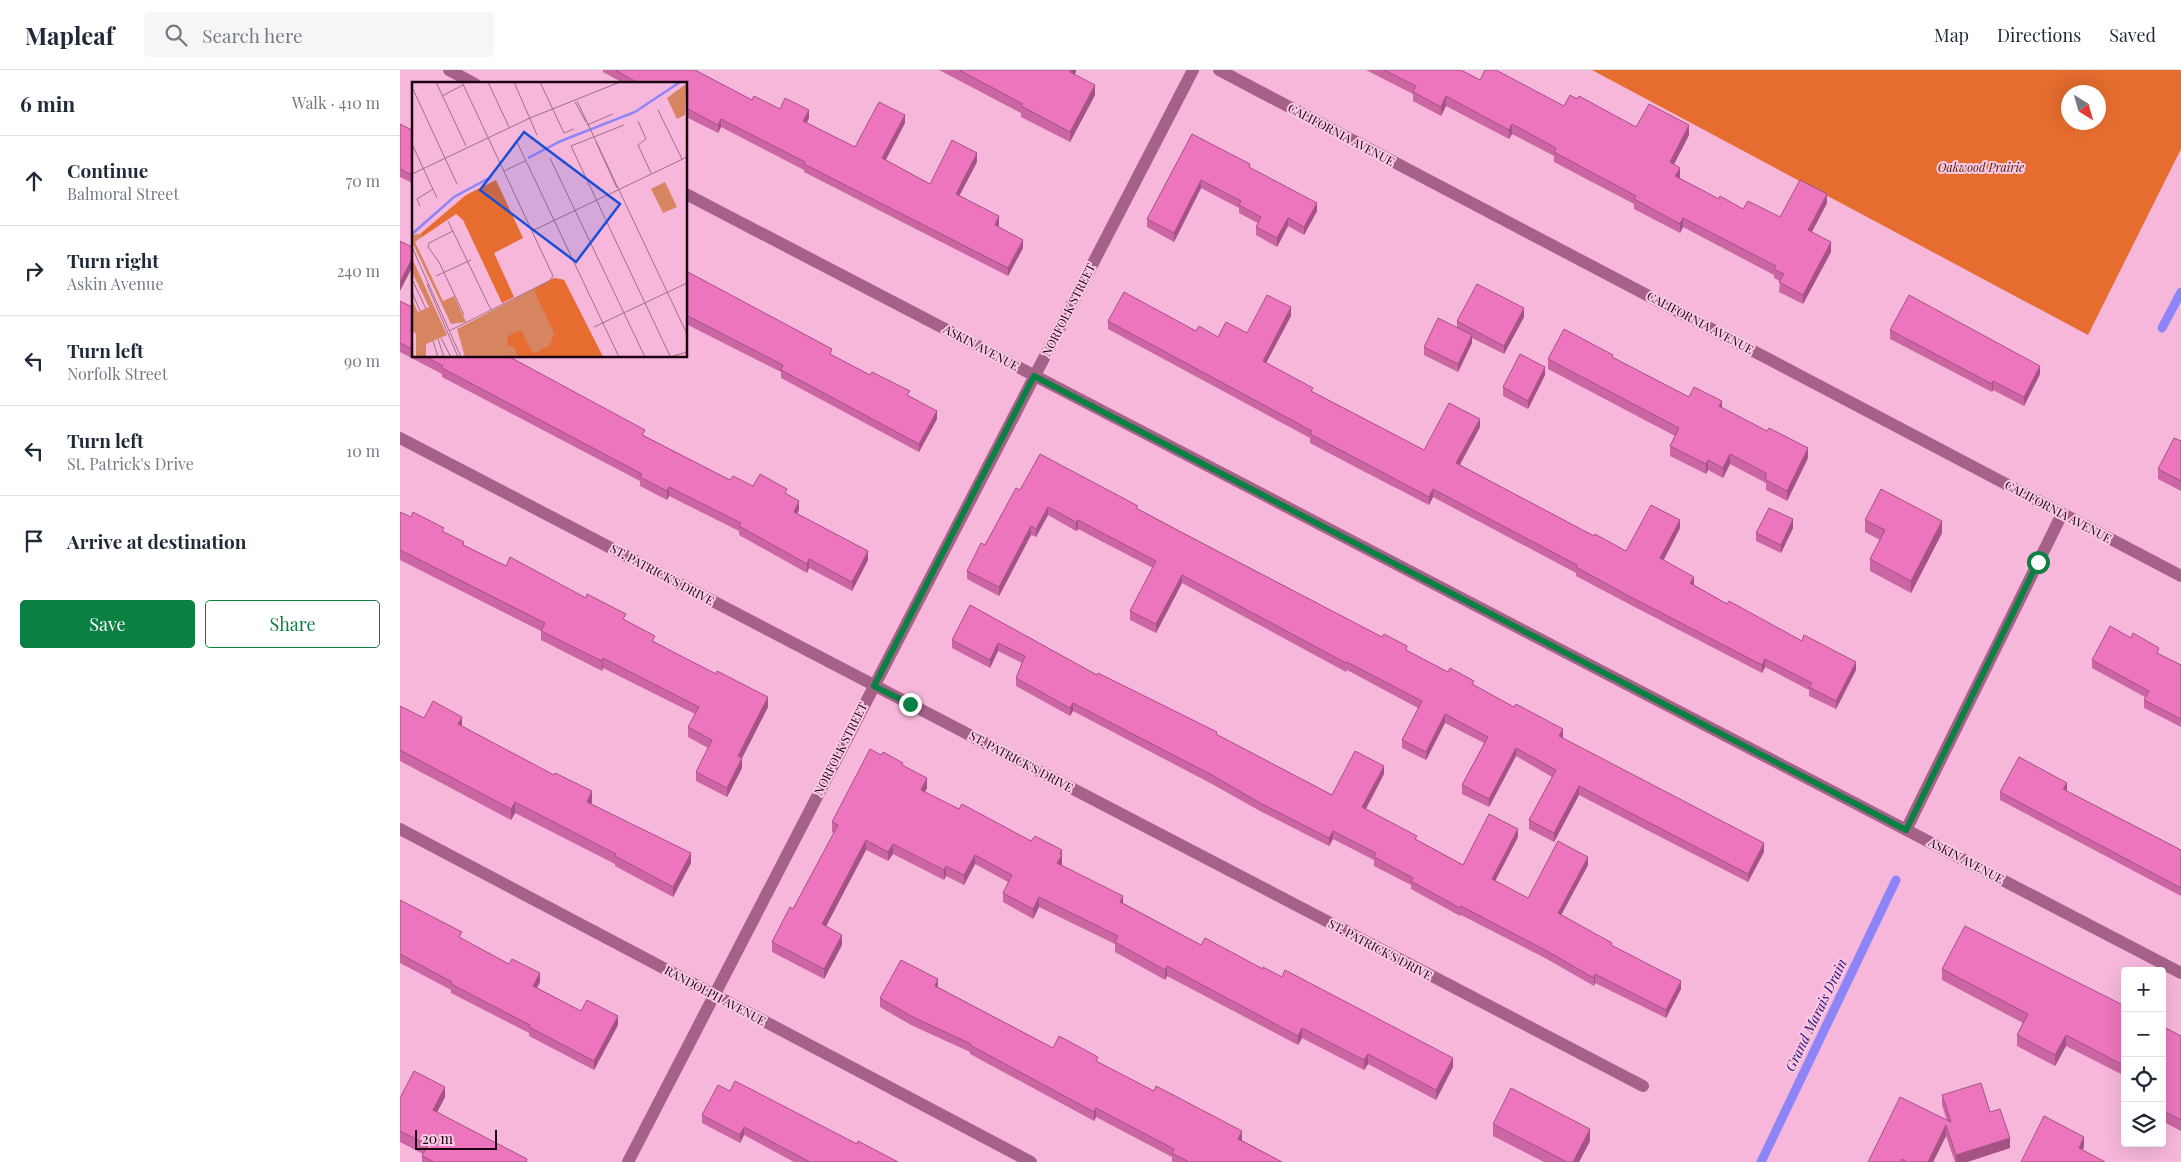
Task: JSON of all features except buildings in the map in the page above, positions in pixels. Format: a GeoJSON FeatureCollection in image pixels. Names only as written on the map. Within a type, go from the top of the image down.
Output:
{"type":"FeatureCollection","features":[{"type":"Feature","properties":{"kind":"street"},"geometry":{"type":"LineString","coordinates":[[449,70],[471,82]]}},
{"type":"Feature","properties":{"kind":"street","name":"NORFOLK STREET"},"geometry":{"type":"LineString","coordinates":[[628,1162],[1193,70]]}},
{"type":"Feature","properties":{"kind":"street","name":"CALIFORNIA AVENUE"},"geometry":{"type":"LineString","coordinates":[[1219,70],[2181,576]]}},
{"type":"Feature","properties":{"kind":"street","name":"ASKIN AVENUE"},"geometry":{"type":"LineString","coordinates":[[688,195],[2181,973]]}},
{"type":"Feature","properties":{"kind":"street","name":"ST. PATRICK'S DRIVE"},"geometry":{"type":"LineString","coordinates":[[400,438],[1642,1086]]}},
{"type":"Feature","properties":{"kind":"street"},"geometry":{"type":"LineString","coordinates":[[1906,830],[2062,514]]}},
{"type":"Feature","properties":{"kind":"street","name":"RANDOLPH AVENUE"},"geometry":{"type":"LineString","coordinates":[[400,829],[1031,1162]]}},
{"type":"Feature","properties":{"kind":"green space","name":"Oakwood Prairie"},"geometry":{"type":"Polygon","coordinates":[[[1592,70],[2181,70],[2181,149],[2088,335],[1592,70]]]}},
{"type":"Feature","properties":{"kind":"waterway","name":"Grand Marais Drain"},"geometry":{"type":"LineString","coordinates":[[2162,328],[2181,292]]}},
{"type":"Feature","properties":{"kind":"waterway","name":"Grand Marais Drain"},"geometry":{"type":"LineString","coordinates":[[1761,1162],[1896,880]]}},
{"type":"Feature","properties":{"kind":"route"},"geometry":{"type":"LineString","coordinates":[[910,704],[874,686],[1034,376],[1906,830],[2038,562]]}}]}
